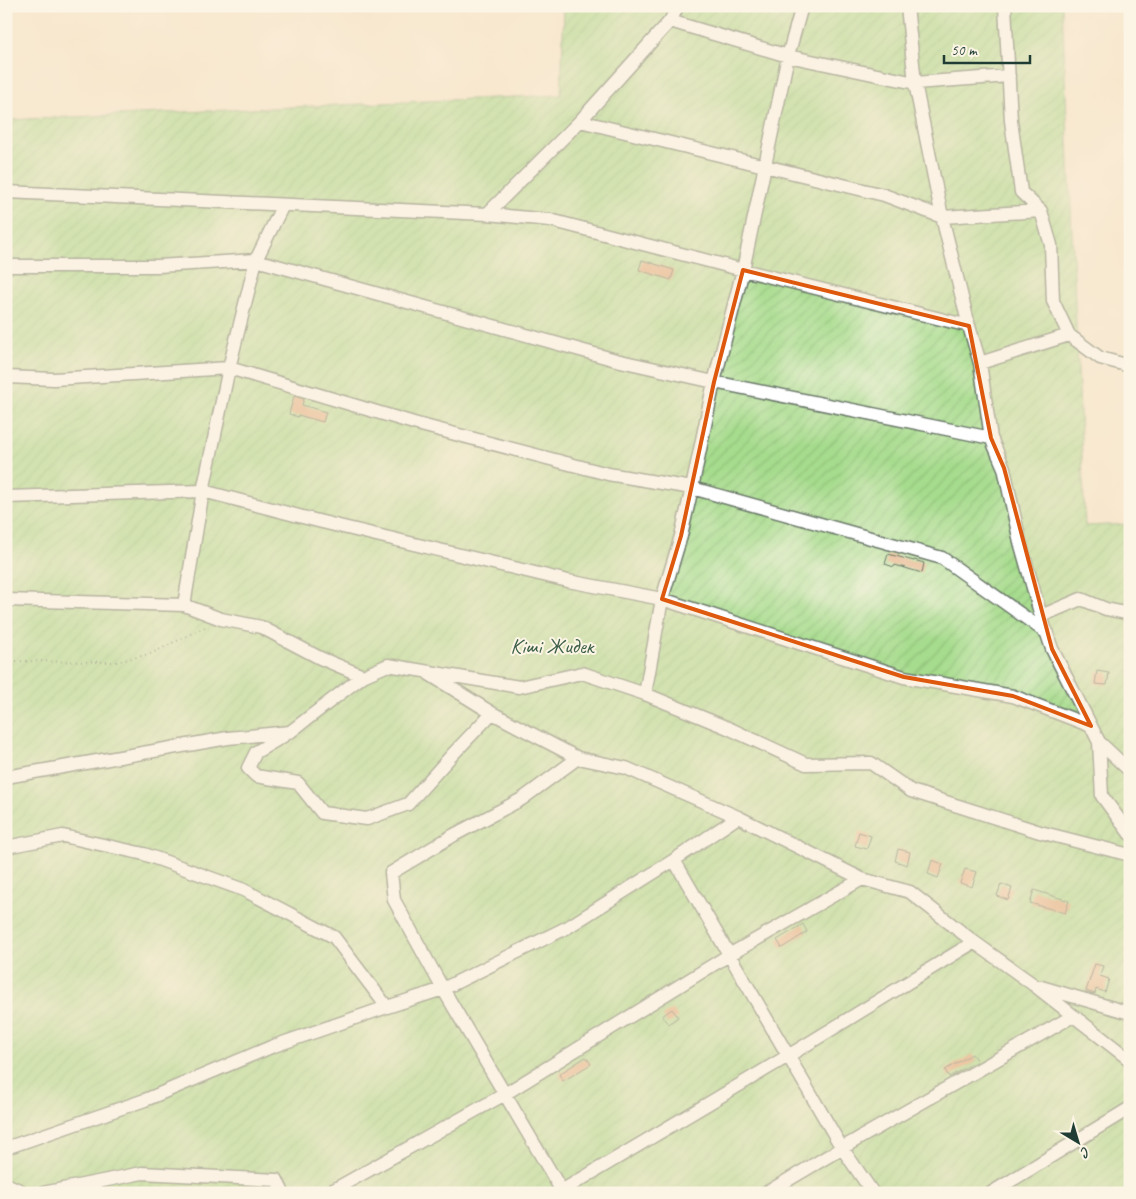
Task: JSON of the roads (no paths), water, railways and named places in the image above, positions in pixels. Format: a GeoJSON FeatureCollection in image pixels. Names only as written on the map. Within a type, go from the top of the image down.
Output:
{"type":"FeatureCollection","features":[{"type":"Feature","properties":{"kind":"street"},"geometry":{"type":"LineString","coordinates":[[487,214],[580,121],[670,21],[678,6]]}},
{"type":"Feature","properties":{"kind":"street"},"geometry":{"type":"LineString","coordinates":[[646,694],[662,599],[681,536],[714,382],[743,270],[788,56],[802,6]]}},
{"type":"Feature","properties":{"kind":"street"},"geometry":{"type":"LineString","coordinates":[[907,6],[915,83],[942,216],[980,363],[991,438],[1004,468],[1020,542],[1041,616],[1052,649],[1099,742],[1130,771]]}},
{"type":"Feature","properties":{"kind":"street"},"geometry":{"type":"LineString","coordinates":[[1005,6],[1011,120],[1021,192],[1042,211],[1051,245],[1053,301],[1069,335],[1100,358],[1130,366]]}},
{"type":"Feature","properties":{"kind":"street"},"geometry":{"type":"LineString","coordinates":[[670,21],[788,56],[915,83],[1009,76]]}},
{"type":"Feature","properties":{"kind":"street"},"geometry":{"type":"LineString","coordinates":[[580,121],[884,195],[942,216],[1042,211]]}},
{"type":"Feature","properties":{"kind":"street"},"geometry":{"type":"LineString","coordinates":[[6,192],[487,214],[550,220],[969,326]]}},
{"type":"Feature","properties":{"kind":"street"},"geometry":{"type":"LineString","coordinates":[[184,605],[203,491],[229,368],[256,260],[283,205]]}},
{"type":"Feature","properties":{"kind":"street"},"geometry":{"type":"LineString","coordinates":[[6,266],[158,266],[256,260],[616,360],[714,382],[991,438]]}},
{"type":"Feature","properties":{"kind":"street"},"geometry":{"type":"LineString","coordinates":[[980,363],[1069,335]]}},
{"type":"Feature","properties":{"kind":"street"},"geometry":{"type":"LineString","coordinates":[[6,377],[54,379],[229,368],[416,424],[608,474],[692,488],[942,558],[1047,633]]}},
{"type":"Feature","properties":{"kind":"street"},"geometry":{"type":"LineString","coordinates":[[6,497],[203,491],[318,521],[568,581],[662,599],[904,677],[1013,696],[1091,726]]}},
{"type":"Feature","properties":{"kind":"street"},"geometry":{"type":"LineString","coordinates":[[1041,616],[1081,599],[1106,609],[1130,614]]}},
{"type":"Feature","properties":{"kind":"street"},"geometry":{"type":"LineString","coordinates":[[6,600],[184,605],[221,619],[260,627],[320,658],[363,676]]}},
{"type":"Feature","properties":{"kind":"street"},"geometry":{"type":"LineString","coordinates":[[492,713],[408,804],[367,819],[322,813],[298,782],[256,776],[248,768],[256,752],[290,732],[363,676],[388,665],[519,687],[582,673],[646,694],[728,728],[806,764],[870,763],[911,791],[1040,832],[1130,855]]}},
{"type":"Feature","properties":{"kind":"street"},"geometry":{"type":"LineString","coordinates":[[424,670],[492,713],[578,758],[626,768],[738,817],[862,879],[910,892],[974,942],[1034,984],[1130,1060]]}},
{"type":"Feature","properties":{"kind":"street"},"geometry":{"type":"LineString","coordinates":[[6,778],[228,738],[290,732]]}},
{"type":"Feature","properties":{"kind":"street"},"geometry":{"type":"LineString","coordinates":[[1099,742],[1102,796],[1130,834]]}},
{"type":"Feature","properties":{"kind":"street"},"geometry":{"type":"LineString","coordinates":[[578,758],[522,799],[454,835],[391,873],[394,900],[443,989],[561,1192],[974,942]]}},
{"type":"Feature","properties":{"kind":"street"},"geometry":{"type":"LineString","coordinates":[[6,1148],[145,1100],[271,1047],[443,989],[568,927],[738,817]]}},
{"type":"Feature","properties":{"kind":"street"},"geometry":{"type":"LineString","coordinates":[[6,847],[62,836],[144,854],[244,890],[334,937],[387,1007]]}},
{"type":"Feature","properties":{"kind":"street"},"geometry":{"type":"LineString","coordinates":[[674,860],[842,1148],[873,1193]]}},
{"type":"Feature","properties":{"kind":"street"},"geometry":{"type":"LineString","coordinates":[[328,1193],[505,1094],[730,955],[862,879]]}},
{"type":"Feature","properties":{"kind":"street"},"geometry":{"type":"LineString","coordinates":[[1034,984],[1130,1013]]}},
{"type":"Feature","properties":{"kind":"street"},"geometry":{"type":"LineString","coordinates":[[766,1193],[1073,1016]]}},
{"type":"Feature","properties":{"kind":"street"},"geometry":{"type":"LineString","coordinates":[[991,1193],[1130,1108]]}},
{"type":"Feature","properties":{"kind":"street"},"geometry":{"type":"LineString","coordinates":[[43,1193],[142,1173],[277,1180],[283,1193]]}},
{"type":"Feature","properties":{"kind":"street"},"geometry":{"type":"LineString","coordinates":[[6,1184],[26,1193]]}},
{"type":"Feature","properties":{"kind":"park label","name":"Кіші Жидек"},"geometry":{"type":"Point","coordinates":[552,646]}}]}
